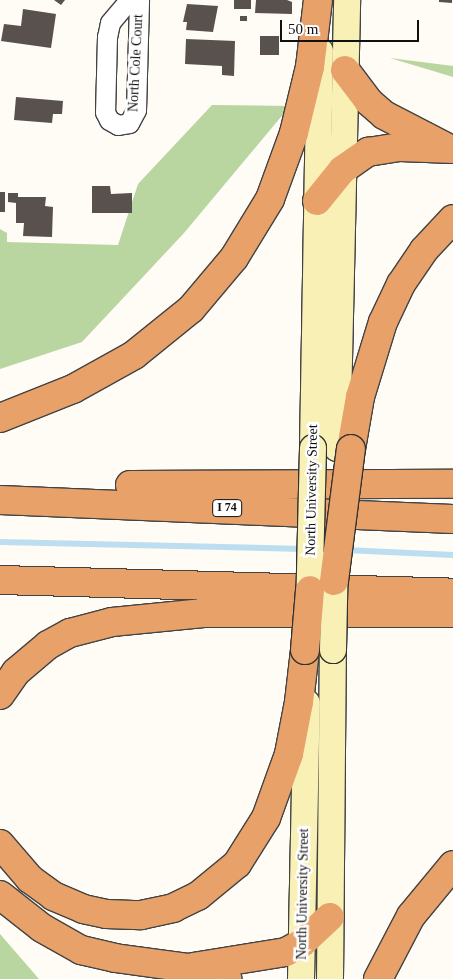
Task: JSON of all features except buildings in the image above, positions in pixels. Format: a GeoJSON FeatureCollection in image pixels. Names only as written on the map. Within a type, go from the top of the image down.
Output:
{"type":"FeatureCollection","features":[{"type":"Feature","properties":{"kind":"highway"},"geometry":{"type":"LineString","coordinates":[[0,418],[74,389],[134,355],[191,309],[234,258],[270,199],[294,133],[310,67],[320,0]]}},
{"type":"Feature","properties":{"kind":"highway"},"geometry":{"type":"LineString","coordinates":[[345,70],[368,101],[384,115],[452,149]]}},
{"type":"Feature","properties":{"kind":"highway"},"geometry":{"type":"LineString","coordinates":[[317,201],[342,170],[363,154],[374,150],[452,149]]}},
{"type":"Feature","properties":{"kind":"highway"},"geometry":{"type":"LineString","coordinates":[[0,844],[30,880],[53,896],[83,909],[106,914],[141,914],[173,908],[198,896],[237,864],[266,818],[289,754],[315,650],[333,448],[363,388],[382,322],[418,258],[453,219]]}},
{"type":"Feature","properties":{"kind":"highway"},"geometry":{"type":"LineString","coordinates":[[0,486],[453,484]]}},
{"type":"Feature","properties":{"kind":"highway","name":"I 74"},"geometry":{"type":"LineString","coordinates":[[0,500],[453,519]]}},
{"type":"Feature","properties":{"kind":"highway"},"geometry":{"type":"LineString","coordinates":[[0,580],[453,593]]}},
{"type":"Feature","properties":{"kind":"highway"},"geometry":{"type":"LineString","coordinates":[[0,695],[16,672],[48,645],[70,633],[112,622],[213,613],[453,613]]}},
{"type":"Feature","properties":{"kind":"highway"},"geometry":{"type":"LineString","coordinates":[[378,979],[411,916],[453,865]]}},
{"type":"Feature","properties":{"kind":"highway"},"geometry":{"type":"LineString","coordinates":[[0,895],[42,928],[81,950],[115,958],[189,968],[228,979]]}},
{"type":"Feature","properties":{"kind":"highway"},"geometry":{"type":"LineString","coordinates":[[189,968],[212,961],[278,954],[302,943],[330,917]]}},
{"type":"Feature","properties":{"kind":"main road","name":"North University Street"},"geometry":{"type":"LineString","coordinates":[[320,0],[317,201],[333,448]]}},
{"type":"Feature","properties":{"kind":"main road","name":"North University Street"},"geometry":{"type":"LineString","coordinates":[[322,585],[333,448],[347,0]]}},
{"type":"Feature","properties":{"kind":"main road","name":"North University Street"},"geometry":{"type":"LineString","coordinates":[[315,650],[330,917],[330,979]]}},
{"type":"Feature","properties":{"kind":"main road","name":"North University Street"},"geometry":{"type":"LineString","coordinates":[[301,979],[315,650]]}},
{"type":"Feature","properties":{"kind":"street","name":"North Cole Court"},"geometry":{"type":"LineString","coordinates":[[129,0],[110,23],[107,37],[105,112],[108,120],[118,125],[129,123],[136,110],[138,0]]}},
{"type":"Feature","properties":{"kind":"green space"},"geometry":{"type":"Polygon","coordinates":[[[390,58],[453,66],[453,77],[390,58]]]}},
{"type":"Feature","properties":{"kind":"green space"},"geometry":{"type":"Polygon","coordinates":[[[212,105],[290,106],[184,233],[82,342],[0,369],[0,229],[7,233],[7,242],[118,245],[138,184],[212,105]]]}},
{"type":"Feature","properties":{"kind":"green space"},"geometry":{"type":"Polygon","coordinates":[[[0,934],[39,979],[0,979],[0,934]]]}},
{"type":"Feature","properties":{"kind":"waterway"},"geometry":{"type":"LineString","coordinates":[[0,542],[303,549]]}},
{"type":"Feature","properties":{"kind":"waterway"},"geometry":{"type":"LineString","coordinates":[[345,550],[453,555]]}}]}
